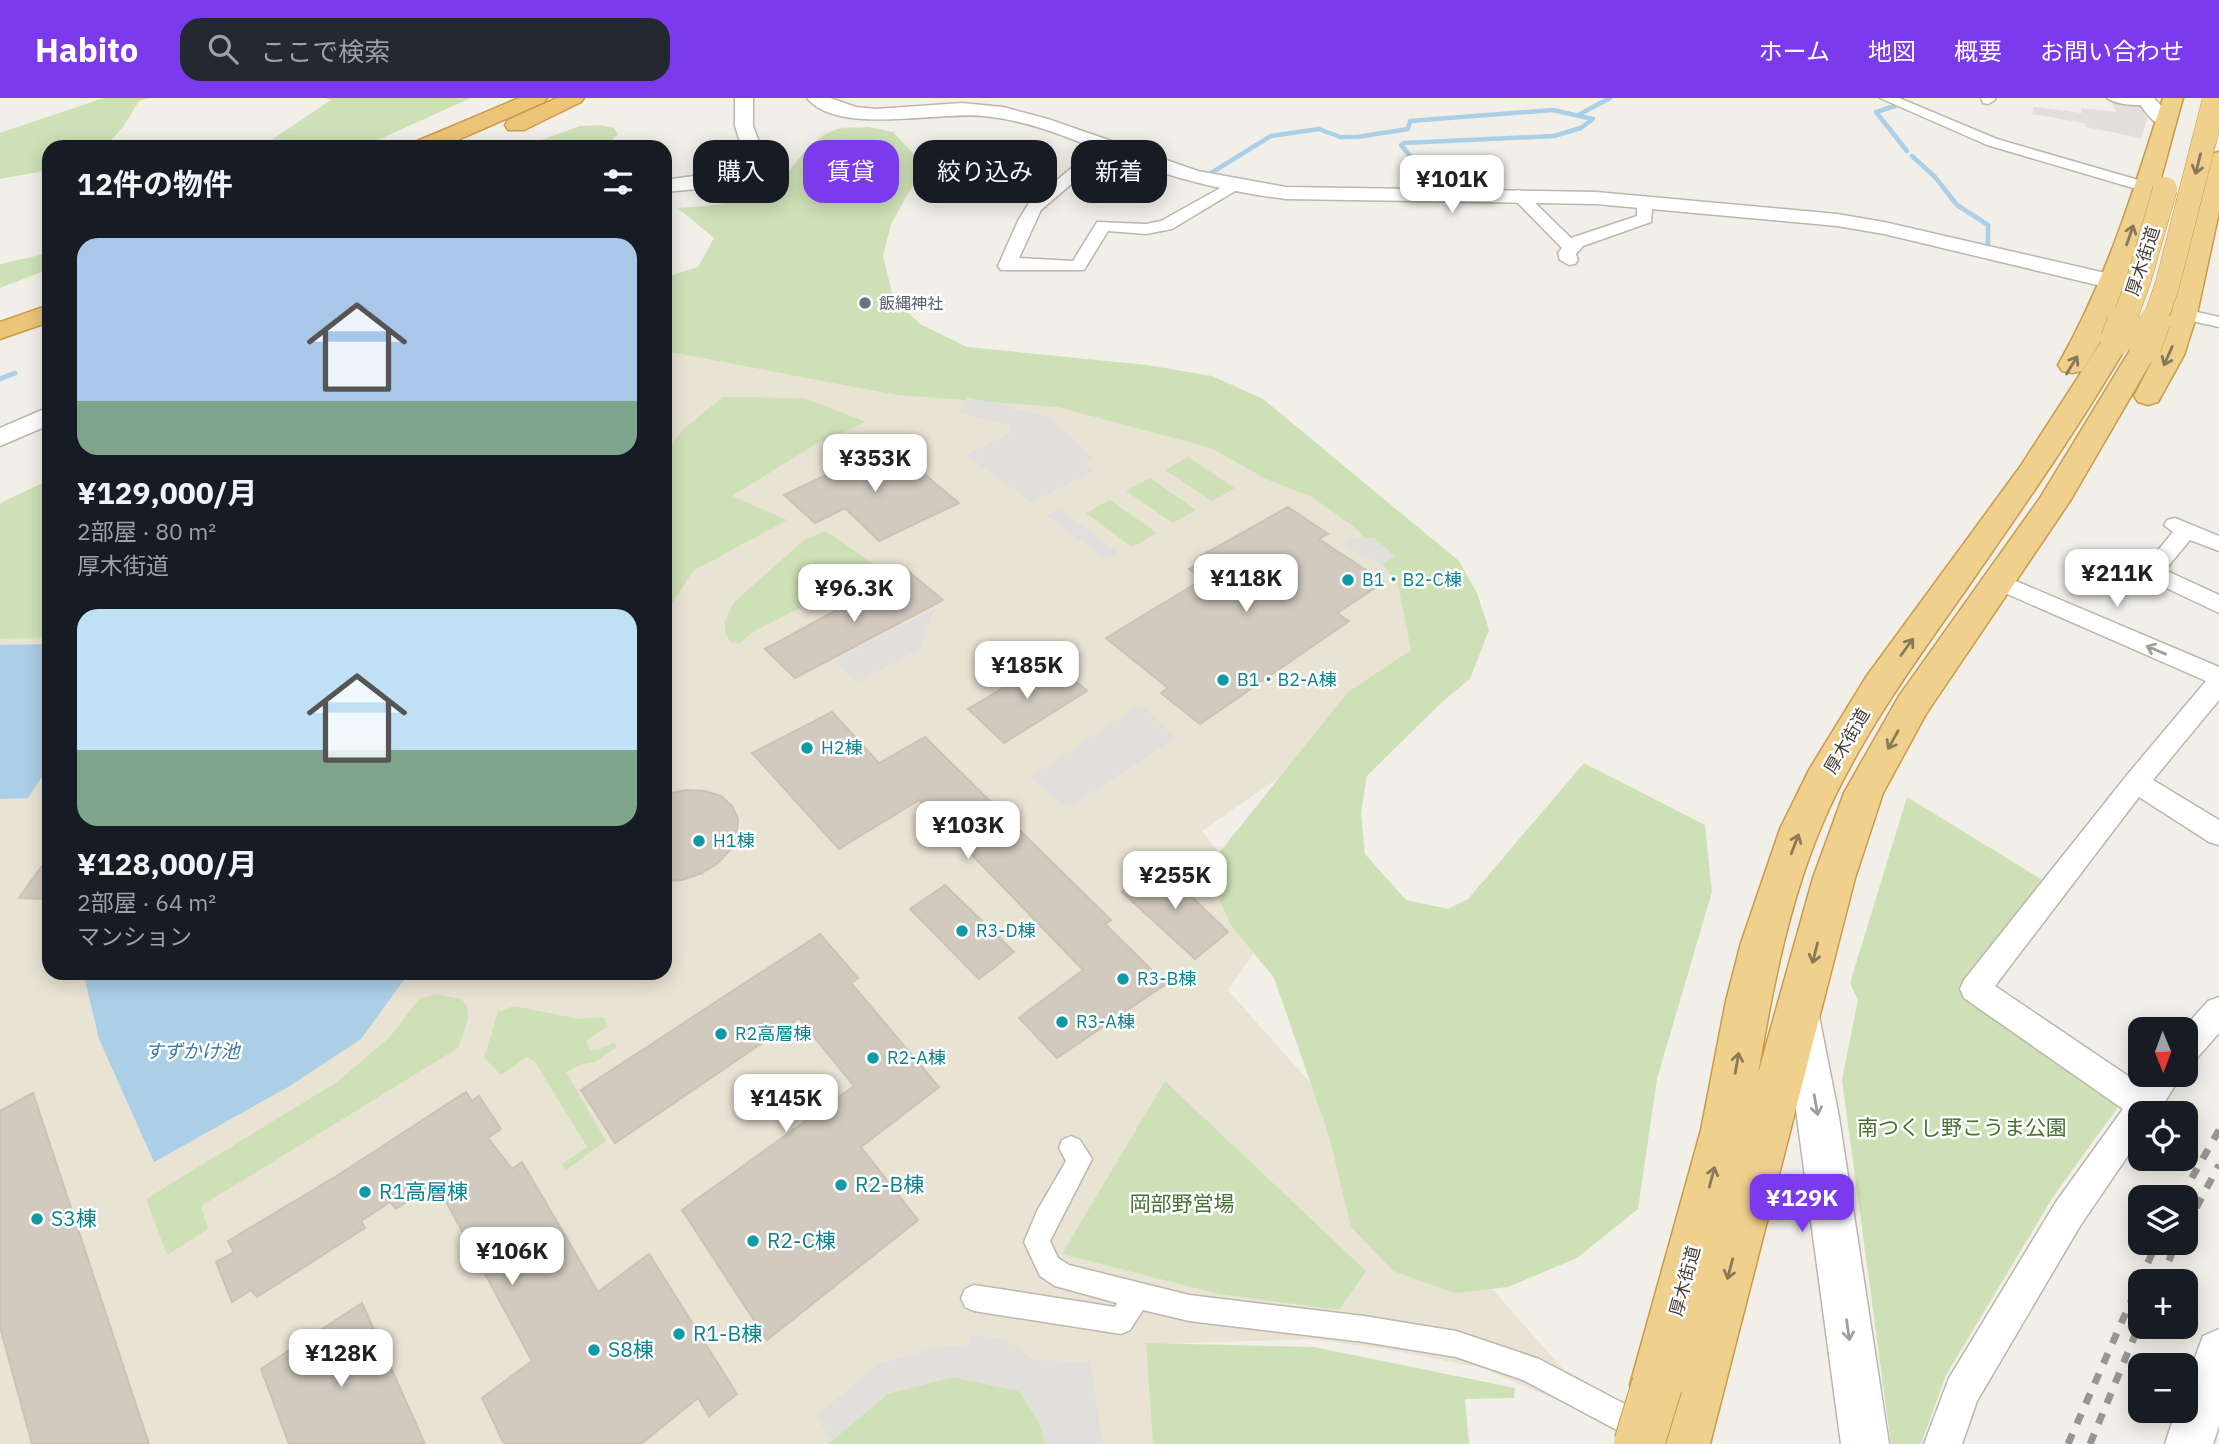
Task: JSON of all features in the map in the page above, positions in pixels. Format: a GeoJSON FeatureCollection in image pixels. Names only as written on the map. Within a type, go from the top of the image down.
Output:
{"type":"FeatureCollection","features":[{"type":"Feature","properties":{"kind":"highway"},"geometry":{"type":"LineString","coordinates":[[422,140],[494,98]]}},
{"type":"Feature","properties":{"kind":"highway"},"geometry":{"type":"LineString","coordinates":[[426,140],[537,98]]}},
{"type":"Feature","properties":{"kind":"highway"},"geometry":{"type":"LineString","coordinates":[[482,140],[574,98]]}},
{"type":"Feature","properties":{"kind":"highway"},"geometry":{"type":"LineString","coordinates":[[505,130],[588,98]]}},
{"type":"Feature","properties":{"kind":"highway"},"geometry":{"type":"LineString","coordinates":[[2173,98],[2114,282],[2092,333],[2055,392],[2043,487],[2098,465],[2133,422],[2170,355],[2187,303],[2219,160]]}},
{"type":"Feature","properties":{"kind":"highway","name":"厚木街道"},"geometry":{"type":"LineString","coordinates":[[1639,1444],[1676,1420],[1799,1014],[1834,878],[1864,793],[1912,706],[1997,581],[2083,396],[2116,340],[2139,279],[2191,98]]}},
{"type":"Feature","properties":{"kind":"highway","name":"厚木街道"},"geometry":{"type":"LineString","coordinates":[[1676,1420],[1748,1001],[1762,943],[1801,829],[1824,780],[1879,686],[2043,487],[2144,348],[2166,286],[2215,98]]}},
{"type":"Feature","properties":{"kind":"highway"},"geometry":{"type":"LineString","coordinates":[[2114,282],[2160,293],[2183,294],[2187,303]]}},
{"type":"Feature","properties":{"kind":"highway"},"geometry":{"type":"LineString","coordinates":[[0,312],[42,297]]}},
{"type":"Feature","properties":{"kind":"highway"},"geometry":{"type":"LineString","coordinates":[[0,331],[42,316]]}},
{"type":"Feature","properties":{"kind":"street"},"geometry":{"type":"LineString","coordinates":[[672,185],[733,176],[753,166],[756,161],[744,126],[744,98]]}},
{"type":"Feature","properties":{"kind":"street"},"geometry":{"type":"LineString","coordinates":[[816,98],[824,104],[867,115],[960,103],[1019,117],[1089,140]]}},
{"type":"Feature","properties":{"kind":"street"},"geometry":{"type":"LineString","coordinates":[[1887,98],[1992,142],[2146,187]]}},
{"type":"Feature","properties":{"kind":"street"},"geometry":{"type":"LineString","coordinates":[[2114,98],[2146,100],[2166,121]]}},
{"type":"Feature","properties":{"kind":"street"},"geometry":{"type":"LineString","coordinates":[[1973,154],[1992,142]]}},
{"type":"Feature","properties":{"kind":"street"},"geometry":{"type":"LineString","coordinates":[[1167,166],[1237,185],[1286,193],[1518,195],[1645,201],[1862,223],[2114,282]]}},
{"type":"Feature","properties":{"kind":"street"},"geometry":{"type":"LineString","coordinates":[[1071,177],[1052,190],[1030,213],[1008,264],[1078,267],[1103,226],[1146,229],[1166,225],[1237,185]]}},
{"type":"Feature","properties":{"kind":"street"},"geometry":{"type":"LineString","coordinates":[[1518,195],[1569,254],[1590,237],[1646,219],[1645,201]]}},
{"type":"Feature","properties":{"kind":"street"},"geometry":{"type":"LineString","coordinates":[[2187,303],[2219,322]]}},
{"type":"Feature","properties":{"kind":"street"},"geometry":{"type":"LineString","coordinates":[[0,438],[42,418]]}},
{"type":"Feature","properties":{"kind":"street"},"geometry":{"type":"LineString","coordinates":[[2219,544],[2181,527],[2151,572],[2219,605]]}},
{"type":"Feature","properties":{"kind":"street"},"geometry":{"type":"LineString","coordinates":[[1997,581],[2219,677]]}},
{"type":"Feature","properties":{"kind":"street"},"geometry":{"type":"LineString","coordinates":[[2139,1101],[1975,989],[2136,782],[2219,683]]}},
{"type":"Feature","properties":{"kind":"street"},"geometry":{"type":"LineString","coordinates":[[2136,782],[2219,834]]}},
{"type":"Feature","properties":{"kind":"street"},"geometry":{"type":"LineString","coordinates":[[2198,1035],[2219,1011]]}},
{"type":"Feature","properties":{"kind":"street"},"geometry":{"type":"LineString","coordinates":[[1799,1014],[1820,1130],[1865,1444]]}},
{"type":"Feature","properties":{"kind":"street"},"geometry":{"type":"LineString","coordinates":[[2145,1101],[2156,1087]]}},
{"type":"Feature","properties":{"kind":"street"},"geometry":{"type":"LineString","coordinates":[[1943,1444],[1969,1379],[2068,1214],[2128,1126]]}},
{"type":"Feature","properties":{"kind":"street"},"geometry":{"type":"LineString","coordinates":[[1071,1148],[1080,1159],[1065,1189],[1043,1221],[1037,1242],[1049,1267],[1063,1277],[1189,1308],[1364,1329],[1455,1345],[1676,1420]]}},
{"type":"Feature","properties":{"kind":"street"},"geometry":{"type":"LineString","coordinates":[[974,1298],[1121,1321],[1137,1296]]}},
{"type":"Feature","properties":{"kind":"street"},"geometry":{"type":"LineString","coordinates":[[2189,1444],[2219,1352]]}},
{"type":"Feature","properties":{"kind":"shaded area"},"geometry":{"type":"Polygon","coordinates":[[[2111,100],[2140,104],[2147,119],[2141,138],[2086,127],[2084,123],[2032,114],[2034,107],[2082,113],[2081,108],[2116,112],[2111,100]]]}},
{"type":"Feature","properties":{"kind":"shaded area"},"geometry":{"type":"Polygon","coordinates":[[[672,348],[1036,399],[1363,486],[1457,622],[1347,730],[1202,831],[1274,923],[1228,990],[1563,1369],[1699,1444],[1646,1444],[1593,1415],[1482,1368],[1385,1349],[1312,1339],[1161,1344],[1169,1444],[0,1444],[0,629],[42,628],[42,980],[672,980],[672,348]]]}},
{"type":"Feature","properties":{"kind":"shaded area"},"geometry":{"type":"Polygon","coordinates":[[[967,397],[1050,417],[1093,458],[1084,463],[1094,470],[1032,503],[966,455],[1010,433],[1011,426],[959,413],[967,397]]]}},
{"type":"Feature","properties":{"kind":"shaded area"},"geometry":{"type":"Polygon","coordinates":[[[1059,509],[1118,552],[1106,559],[1047,516],[1059,509]]]}},
{"type":"Feature","properties":{"kind":"shaded area"},"geometry":{"type":"Polygon","coordinates":[[[1352,538],[1374,538],[1395,556],[1381,565],[1342,546],[1352,538]]]}},
{"type":"Feature","properties":{"kind":"shaded area"},"geometry":{"type":"Polygon","coordinates":[[[935,608],[919,649],[856,683],[834,661],[935,608]]]}},
{"type":"Feature","properties":{"kind":"shaded area"},"geometry":{"type":"Polygon","coordinates":[[[1140,704],[1176,738],[1068,808],[1030,778],[1140,704]]]}},
{"type":"Feature","properties":{"kind":"shaded area"},"geometry":{"type":"Polygon","coordinates":[[[973,1334],[1008,1341],[1034,1360],[1090,1362],[1103,1444],[1045,1444],[1040,1424],[1019,1391],[953,1377],[887,1394],[831,1442],[816,1416],[878,1364],[934,1348],[967,1345],[973,1334]]]}},
{"type":"Feature","properties":{"kind":"green space"},"geometry":{"type":"Polygon","coordinates":[[[104,98],[149,98],[139,101],[111,140],[42,140],[42,171],[0,179],[0,133],[104,98]]]}},
{"type":"Feature","properties":{"kind":"green space"},"geometry":{"type":"Polygon","coordinates":[[[324,98],[471,98],[378,140],[271,140],[331,100],[324,98]]]}},
{"type":"Feature","properties":{"kind":"green space"},"geometry":{"type":"Polygon","coordinates":[[[599,125],[614,128],[618,134],[612,140],[541,140],[580,126],[599,125]]]}},
{"type":"Feature","properties":{"kind":"green space"},"geometry":{"type":"Polygon","coordinates":[[[869,127],[893,132],[913,154],[913,185],[891,224],[883,256],[893,297],[920,324],[967,347],[1147,365],[1212,376],[1263,399],[1459,561],[1477,593],[1489,630],[1470,679],[1442,702],[1367,776],[1361,813],[1365,854],[1406,900],[1448,909],[1468,899],[1584,763],[1705,825],[1712,892],[1657,1079],[1638,1209],[1577,1258],[1508,1287],[1455,1293],[1393,1271],[1351,1227],[1329,1136],[1274,978],[1230,924],[1216,891],[1214,859],[1348,692],[1411,650],[1398,585],[1358,530],[1314,498],[1266,479],[1211,448],[1058,407],[897,395],[672,352],[672,275],[698,267],[714,238],[678,208],[724,203],[789,203],[789,171],[803,154],[803,203],[899,203],[899,140],[817,140],[842,128],[869,127]]]}},
{"type":"Feature","properties":{"kind":"green space"},"geometry":{"type":"Polygon","coordinates":[[[42,255],[42,272],[0,288],[0,264],[42,255]]]}},
{"type":"Feature","properties":{"kind":"green space"},"geometry":{"type":"Polygon","coordinates":[[[723,397],[804,398],[866,422],[816,444],[732,496],[787,520],[693,571],[672,603],[672,445],[683,429],[723,397]]]}},
{"type":"Feature","properties":{"kind":"green space"},"geometry":{"type":"Polygon","coordinates":[[[1188,457],[1235,488],[1212,501],[1165,470],[1188,457]]]}},
{"type":"Feature","properties":{"kind":"green space"},"geometry":{"type":"Polygon","coordinates":[[[1150,478],[1196,510],[1173,523],[1126,491],[1150,478]]]}},
{"type":"Feature","properties":{"kind":"green space"},"geometry":{"type":"Polygon","coordinates":[[[42,483],[42,637],[0,639],[0,503],[42,483]]]}},
{"type":"Feature","properties":{"kind":"green space"},"geometry":{"type":"Polygon","coordinates":[[[1110,500],[1157,533],[1132,547],[1086,513],[1110,500]]]}},
{"type":"Feature","properties":{"kind":"green space"},"geometry":{"type":"Polygon","coordinates":[[[826,531],[874,564],[872,571],[751,633],[739,644],[730,642],[725,632],[725,621],[734,602],[804,540],[826,531]]]}},
{"type":"Feature","properties":{"kind":"green space","name":"南つくし野こうま公園"},"geometry":{"type":"Polygon","coordinates":[[[1907,797],[2044,881],[1958,989],[2112,1096],[2118,1107],[2053,1197],[1946,1375],[1921,1444],[1891,1444],[1842,1080],[1858,1000],[1850,983],[1907,797]]]}},
{"type":"Feature","properties":{"kind":"green space"},"geometry":{"type":"Polygon","coordinates":[[[436,994],[461,999],[467,1005],[468,1019],[458,1048],[201,1206],[208,1229],[167,1255],[146,1199],[337,1082],[389,1038],[419,999],[436,994]]]}},
{"type":"Feature","properties":{"kind":"green space"},"geometry":{"type":"Polygon","coordinates":[[[514,1006],[579,1019],[603,1017],[608,1026],[586,1041],[590,1050],[614,1043],[617,1047],[595,1062],[566,1072],[606,1141],[566,1170],[562,1164],[587,1147],[535,1062],[527,1057],[501,1075],[484,1058],[498,1012],[514,1006]]]}},
{"type":"Feature","properties":{"kind":"green space","name":"岡部野営場"},"geometry":{"type":"Polygon","coordinates":[[[1165,1081],[1366,1271],[1339,1310],[1219,1294],[1062,1254],[1165,1081]]]}},
{"type":"Feature","properties":{"kind":"green space"},"geometry":{"type":"Polygon","coordinates":[[[1146,1343],[1314,1347],[1515,1388],[1514,1398],[1465,1399],[1469,1444],[1153,1444],[1146,1343]]]}},
{"type":"Feature","properties":{"kind":"green space"},"geometry":{"type":"Polygon","coordinates":[[[953,1377],[1019,1391],[1040,1424],[1045,1444],[828,1444],[887,1394],[953,1377]]]}},
{"type":"Feature","properties":{"kind":"water"},"geometry":{"type":"Polygon","coordinates":[[[42,644],[42,777],[28,798],[0,799],[0,645],[42,644]]]}},
{"type":"Feature","properties":{"kind":"water","name":"すずかけ池"},"geometry":{"type":"Polygon","coordinates":[[[85,980],[404,980],[361,1039],[288,1087],[154,1162],[99,1039],[85,980]]]}},
{"type":"Feature","properties":{"kind":"building"},"geometry":{"type":"Polygon","coordinates":[[[889,445],[959,503],[879,541],[845,508],[815,523],[784,495],[889,445]]]}},
{"type":"Feature","properties":{"kind":"building"},"geometry":{"type":"Polygon","coordinates":[[[1288,507],[1328,534],[1319,539],[1384,582],[1337,613],[1349,621],[1200,724],[1161,693],[1168,688],[1106,638],[1203,579],[1189,569],[1206,560],[1201,556],[1288,507]]]}},
{"type":"Feature","properties":{"kind":"building"},"geometry":{"type":"Polygon","coordinates":[[[908,571],[943,600],[795,678],[765,649],[908,571]]]}},
{"type":"Feature","properties":{"kind":"building"},"geometry":{"type":"Polygon","coordinates":[[[1050,660],[1087,691],[1004,743],[968,709],[1050,660]]]}},
{"type":"Feature","properties":{"kind":"building"},"geometry":{"type":"Polygon","coordinates":[[[832,712],[879,763],[925,737],[1111,920],[1105,924],[1166,984],[1057,1058],[1019,1018],[1083,970],[919,800],[839,849],[752,753],[832,712]]]}},
{"type":"Feature","properties":{"kind":"building","name":"H1棟"},"geometry":{"type":"Polygon","coordinates":[[[705,791],[721,796],[732,806],[738,819],[737,834],[731,849],[718,863],[702,873],[672,881],[672,793],[705,791]]]}},
{"type":"Feature","properties":{"kind":"building"},"geometry":{"type":"Polygon","coordinates":[[[1158,864],[1228,932],[1195,959],[1122,892],[1158,864]]]}},
{"type":"Feature","properties":{"kind":"building"},"geometry":{"type":"Polygon","coordinates":[[[42,866],[42,899],[19,898],[42,866]]]}},
{"type":"Feature","properties":{"kind":"building","name":"R3-D棟"},"geometry":{"type":"Polygon","coordinates":[[[945,885],[1014,952],[979,979],[910,909],[945,885]]]}},
{"type":"Feature","properties":{"kind":"building"},"geometry":{"type":"Polygon","coordinates":[[[820,934],[858,978],[851,983],[939,1087],[861,1147],[918,1220],[767,1340],[682,1210],[854,1086],[799,1018],[615,1143],[581,1090],[820,934]]]}},
{"type":"Feature","properties":{"kind":"building"},"geometry":{"type":"Polygon","coordinates":[[[466,1092],[472,1101],[479,1096],[501,1129],[488,1138],[512,1169],[522,1162],[598,1292],[649,1254],[737,1394],[709,1416],[698,1398],[641,1444],[504,1444],[482,1398],[532,1361],[436,1183],[396,1209],[390,1202],[361,1221],[365,1228],[257,1297],[251,1290],[232,1302],[216,1262],[234,1252],[228,1241],[338,1175],[466,1092]]]}},
{"type":"Feature","properties":{"kind":"building","name":"S3棟"},"geometry":{"type":"Polygon","coordinates":[[[33,1093],[149,1444],[32,1444],[0,1327],[0,1111],[33,1093]]]}},
{"type":"Feature","properties":{"kind":"building"},"geometry":{"type":"Polygon","coordinates":[[[362,1303],[425,1444],[289,1444],[261,1369],[362,1303]]]}},
{"type":"Feature","properties":{"kind":"waterway"},"geometry":{"type":"LineString","coordinates":[[1580,114],[1610,98]]}},
{"type":"Feature","properties":{"kind":"waterway"},"geometry":{"type":"LineString","coordinates":[[1895,106],[1876,112],[1907,151]]}},
{"type":"Feature","properties":{"kind":"waterway"},"geometry":{"type":"LineString","coordinates":[[1211,173],[1271,136],[1319,129],[1340,137],[1357,137],[1408,129],[1410,121],[1553,110],[1593,119],[1581,128],[1554,136],[1404,143],[1401,145],[1412,158],[1426,189]]}},
{"type":"Feature","properties":{"kind":"waterway"},"geometry":{"type":"LineString","coordinates":[[1912,156],[1935,177],[1957,205],[1988,225],[1988,248]]}},
{"type":"Feature","properties":{"kind":"waterway"},"geometry":{"type":"LineString","coordinates":[[0,379],[15,373]]}},
{"type":"Feature","properties":{"kind":"railway"},"geometry":{"type":"LineString","coordinates":[[2188,1185],[2219,1130]]}},
{"type":"Feature","properties":{"kind":"railway"},"geometry":{"type":"LineString","coordinates":[[2198,1204],[2219,1165]]}},
{"type":"Feature","properties":{"kind":"railway"},"geometry":{"type":"LineString","coordinates":[[2068,1444],[2151,1255]]}},
{"type":"Feature","properties":{"kind":"railway"},"geometry":{"type":"LineString","coordinates":[[2165,1269],[2171,1255]]}},
{"type":"Feature","properties":{"kind":"railway"},"geometry":{"type":"LineString","coordinates":[[2090,1444],[2133,1339]]}},
{"type":"Feature","properties":{"kind":"place","name":"飯縄神社"},"geometry":{"type":"Point","coordinates":[865,303]}},
{"type":"Feature","properties":{"kind":"place","name":"B1・B2-C棟"},"geometry":{"type":"Point","coordinates":[1348,580]}},
{"type":"Feature","properties":{"kind":"place","name":"B1・B2-A棟"},"geometry":{"type":"Point","coordinates":[1223,680]}},
{"type":"Feature","properties":{"kind":"place","name":"H2棟"},"geometry":{"type":"Point","coordinates":[807,748]}},
{"type":"Feature","properties":{"kind":"place","name":"H1棟"},"geometry":{"type":"Point","coordinates":[699,841]}},
{"type":"Feature","properties":{"kind":"place","name":"R3-D棟"},"geometry":{"type":"Point","coordinates":[962,931]}},
{"type":"Feature","properties":{"kind":"place","name":"R3-B棟"},"geometry":{"type":"Point","coordinates":[1123,979]}},
{"type":"Feature","properties":{"kind":"place","name":"R3-A棟"},"geometry":{"type":"Point","coordinates":[1062,1022]}},
{"type":"Feature","properties":{"kind":"place","name":"R2高層棟"},"geometry":{"type":"Point","coordinates":[721,1034]}},
{"type":"Feature","properties":{"kind":"place","name":"R2-A棟"},"geometry":{"type":"Point","coordinates":[873,1058]}},
{"type":"Feature","properties":{"kind":"place","name":"R2-B棟"},"geometry":{"type":"Point","coordinates":[841,1185]}},
{"type":"Feature","properties":{"kind":"place","name":"R1高層棟"},"geometry":{"type":"Point","coordinates":[365,1192]}},
{"type":"Feature","properties":{"kind":"place","name":"S3棟"},"geometry":{"type":"Point","coordinates":[37,1219]}},
{"type":"Feature","properties":{"kind":"place","name":"R2-C棟"},"geometry":{"type":"Point","coordinates":[753,1241]}},
{"type":"Feature","properties":{"kind":"place","name":"R1-B棟"},"geometry":{"type":"Point","coordinates":[679,1334]}},
{"type":"Feature","properties":{"kind":"place","name":"S8棟"},"geometry":{"type":"Point","coordinates":[594,1350]}}]}
